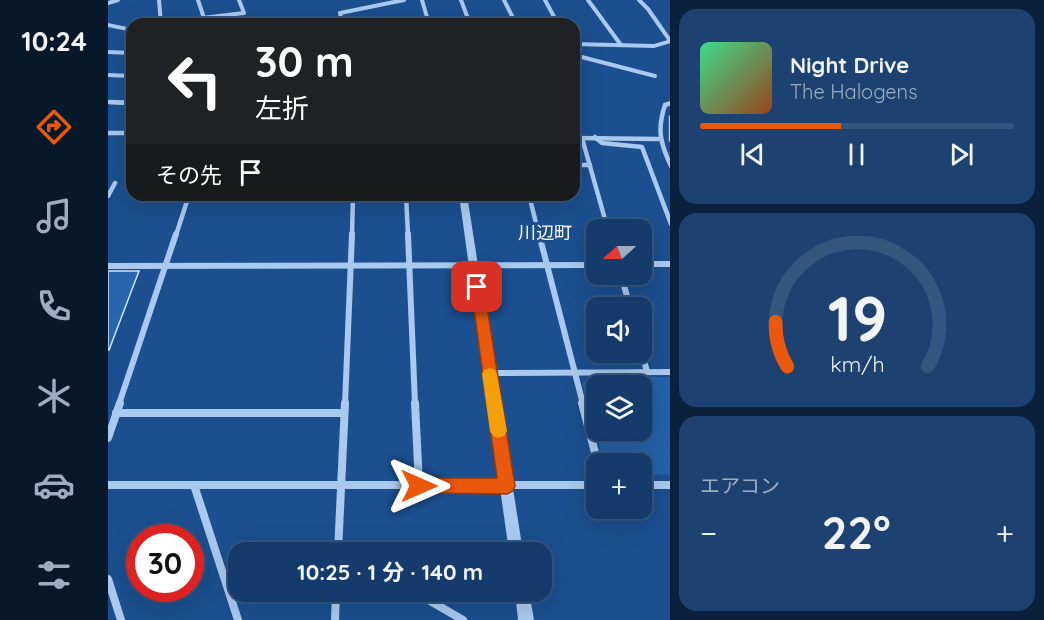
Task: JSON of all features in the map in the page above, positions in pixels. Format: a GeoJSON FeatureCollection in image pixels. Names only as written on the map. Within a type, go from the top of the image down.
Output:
{"type":"FeatureCollection","features":[{"type":"Feature","properties":{"kind":"street"},"geometry":{"type":"LineString","coordinates":[[108,3],[118,0]]}},
{"type":"Feature","properties":{"kind":"street"},"geometry":{"type":"LineString","coordinates":[[159,0],[160,18]]}},
{"type":"Feature","properties":{"kind":"street"},"geometry":{"type":"LineString","coordinates":[[198,0],[204,18],[244,13],[238,0]]}},
{"type":"Feature","properties":{"kind":"street"},"geometry":{"type":"LineString","coordinates":[[341,18],[340,12],[404,0]]}},
{"type":"Feature","properties":{"kind":"street"},"geometry":{"type":"LineString","coordinates":[[422,0],[427,18]]}},
{"type":"Feature","properties":{"kind":"street"},"geometry":{"type":"LineString","coordinates":[[461,0],[468,18]]}},
{"type":"Feature","properties":{"kind":"street"},"geometry":{"type":"LineString","coordinates":[[504,0],[513,18]]}},
{"type":"Feature","properties":{"kind":"street"},"geometry":{"type":"LineString","coordinates":[[545,0],[555,18]]}},
{"type":"Feature","properties":{"kind":"street"},"geometry":{"type":"LineString","coordinates":[[588,0],[621,45]]}},
{"type":"Feature","properties":{"kind":"street"},"geometry":{"type":"LineString","coordinates":[[580,44],[654,46],[670,42],[661,32],[645,4],[639,0]]}},
{"type":"Feature","properties":{"kind":"street"},"geometry":{"type":"LineString","coordinates":[[108,25],[126,29]]}},
{"type":"Feature","properties":{"kind":"street"},"geometry":{"type":"LineString","coordinates":[[108,52],[126,53]]}},
{"type":"Feature","properties":{"kind":"street"},"geometry":{"type":"LineString","coordinates":[[580,57],[656,76]]}},
{"type":"Feature","properties":{"kind":"street"},"geometry":{"type":"LineString","coordinates":[[108,75],[126,76]]}},
{"type":"Feature","properties":{"kind":"street"},"geometry":{"type":"LineString","coordinates":[[108,102],[126,102]]}},
{"type":"Feature","properties":{"kind":"street"},"geometry":{"type":"LineString","coordinates":[[670,103],[665,105],[659,121],[658,139],[670,166]]}},
{"type":"Feature","properties":{"kind":"street"},"geometry":{"type":"LineString","coordinates":[[670,117],[670,140]]}},
{"type":"Feature","properties":{"kind":"street"},"geometry":{"type":"LineString","coordinates":[[108,133],[126,134]]}},
{"type":"Feature","properties":{"kind":"street"},"geometry":{"type":"LineString","coordinates":[[605,219],[582,138],[658,139]]}},
{"type":"Feature","properties":{"kind":"street"},"geometry":{"type":"LineString","coordinates":[[595,138],[602,143],[642,147],[670,224]]}},
{"type":"Feature","properties":{"kind":"street"},"geometry":{"type":"LineString","coordinates":[[580,165],[590,165]]}},
{"type":"Feature","properties":{"kind":"street"},"geometry":{"type":"LineString","coordinates":[[108,196],[115,183]]}},
{"type":"Feature","properties":{"kind":"street"},"geometry":{"type":"LineString","coordinates":[[108,438],[187,201]]}},
{"type":"Feature","properties":{"kind":"street"},"geometry":{"type":"LineString","coordinates":[[338,542],[353,201]]}},
{"type":"Feature","properties":{"kind":"street"},"geometry":{"type":"LineString","coordinates":[[406,201],[419,486]]}},
{"type":"Feature","properties":{"kind":"street"},"geometry":{"type":"LineString","coordinates":[[464,201],[515,542]]}},
{"type":"Feature","properties":{"kind":"street"},"geometry":{"type":"LineString","coordinates":[[531,201],[595,453]]}},
{"type":"Feature","properties":{"kind":"street"},"geometry":{"type":"LineString","coordinates":[[652,264],[670,264]]}},
{"type":"Feature","properties":{"kind":"street"},"geometry":{"type":"LineString","coordinates":[[108,266],[586,265]]}},
{"type":"Feature","properties":{"kind":"street"},"geometry":{"type":"LineString","coordinates":[[645,363],[647,372]]}},
{"type":"Feature","properties":{"kind":"street"},"geometry":{"type":"LineString","coordinates":[[490,373],[670,372]]}},
{"type":"Feature","properties":{"kind":"street"},"geometry":{"type":"LineString","coordinates":[[116,413],[344,413]]}},
{"type":"Feature","properties":{"kind":"street"},"geometry":{"type":"LineString","coordinates":[[108,484],[586,485]]}},
{"type":"Feature","properties":{"kind":"street"},"geometry":{"type":"LineString","coordinates":[[194,485],[238,620]]}},
{"type":"Feature","properties":{"kind":"street"},"geometry":{"type":"LineString","coordinates":[[652,485],[670,485]]}},
{"type":"Feature","properties":{"kind":"street"},"geometry":{"type":"LineString","coordinates":[[108,579],[122,620]]}},
{"type":"Feature","properties":{"kind":"street"},"geometry":{"type":"LineString","coordinates":[[335,620],[336,602]]}},
{"type":"Feature","properties":{"kind":"street"},"geometry":{"type":"LineString","coordinates":[[432,602],[463,620]]}},
{"type":"Feature","properties":{"kind":"street"},"geometry":{"type":"LineString","coordinates":[[524,602],[526,620]]}},
{"type":"Feature","properties":{"kind":"shaded area"},"geometry":{"type":"Polygon","coordinates":[[[652,377],[670,377],[670,475],[652,474],[652,453],[601,453],[598,441],[652,441],[652,377]]]}},
{"type":"Feature","properties":{"kind":"shaded area"},"geometry":{"type":"Polygon","coordinates":[[[586,381],[586,398],[582,383],[586,381]]]}},
{"type":"Feature","properties":{"kind":"building"},"geometry":{"type":"Polygon","coordinates":[[[108,271],[139,271],[109,350],[108,350],[108,271]]]}},
{"type":"Feature","properties":{"kind":"slow traffic"},"geometry":{"type":"LineString","coordinates":[[490,374],[498,431]]}},
{"type":"Feature","properties":{"kind":"district","name":"川辺町"},"geometry":{"type":"Point","coordinates":[545,233]}},
{"type":"Feature","properties":{"kind":"route"},"geometry":{"type":"LineString","coordinates":[[419,486],[507,486],[477,287]]}}]}
